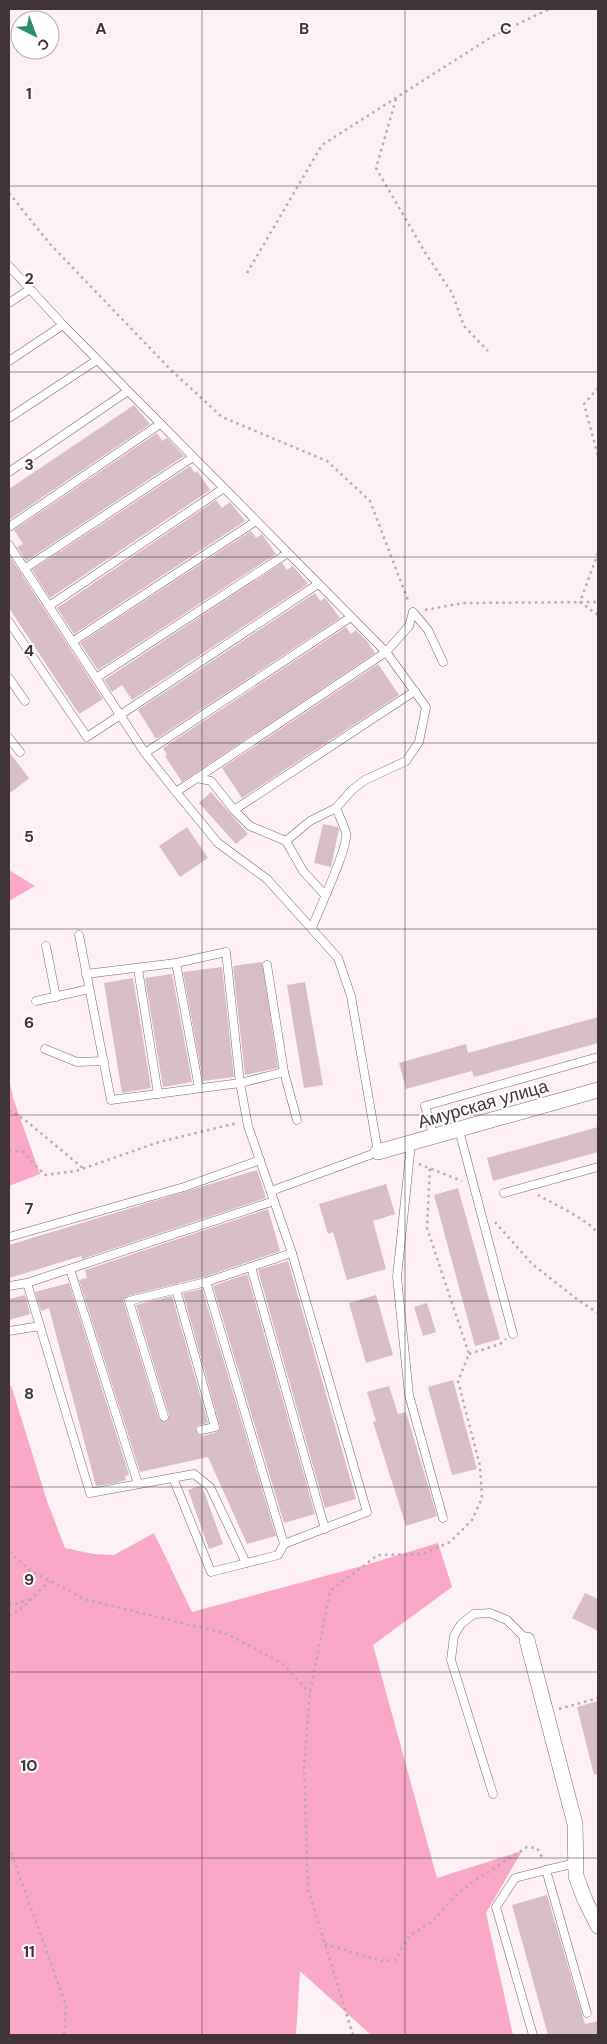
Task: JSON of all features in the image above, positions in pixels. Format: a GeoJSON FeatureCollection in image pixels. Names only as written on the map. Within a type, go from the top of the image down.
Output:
{"type":"FeatureCollection","features":[{"type":"Feature","properties":{"kind":"street","name":"Амурская улица"},"geometry":{"type":"LineString","coordinates":[[378,1152],[598,1090]]}},
{"type":"Feature","properties":{"kind":"street"},"geometry":{"type":"LineString","coordinates":[[527,1640],[575,1824],[576,1876],[598,1926]]}},
{"type":"Feature","properties":{"kind":"lane"},"geometry":{"type":"LineString","coordinates":[[9,266],[97,360],[386,652],[426,707],[419,742],[406,761],[365,780],[352,790],[336,808],[310,821],[286,841]]}},
{"type":"Feature","properties":{"kind":"lane"},"geometry":{"type":"LineString","coordinates":[[9,303],[30,289]]}},
{"type":"Feature","properties":{"kind":"lane"},"geometry":{"type":"LineString","coordinates":[[9,361],[63,325]]}},
{"type":"Feature","properties":{"kind":"lane"},"geometry":{"type":"LineString","coordinates":[[9,418],[97,360]]}},
{"type":"Feature","properties":{"kind":"lane"},"geometry":{"type":"LineString","coordinates":[[9,472],[128,391]]}},
{"type":"Feature","properties":{"kind":"lane"},"geometry":{"type":"LineString","coordinates":[[9,527],[160,424]]}},
{"type":"Feature","properties":{"kind":"lane"},"geometry":{"type":"LineString","coordinates":[[24,569],[193,457]]}},
{"type":"Feature","properties":{"kind":"lane"},"geometry":{"type":"LineString","coordinates":[[49,606],[224,488]]}},
{"type":"Feature","properties":{"kind":"lane"},"geometry":{"type":"LineString","coordinates":[[72,642],[256,521]]}},
{"type":"Feature","properties":{"kind":"lane"},"geometry":{"type":"LineString","coordinates":[[9,545],[145,753],[176,792],[218,843],[267,879],[338,958],[350,996],[378,1152],[271,1191]]}},
{"type":"Feature","properties":{"kind":"lane"},"geometry":{"type":"LineString","coordinates":[[96,678],[288,554]]}},
{"type":"Feature","properties":{"kind":"lane"},"geometry":{"type":"LineString","coordinates":[[9,622],[87,737],[318,584]]}},
{"type":"Feature","properties":{"kind":"lane"},"geometry":{"type":"LineString","coordinates":[[176,792],[386,652],[409,626],[413,612]]}},
{"type":"Feature","properties":{"kind":"lane"},"geometry":{"type":"LineString","coordinates":[[413,612],[428,630],[443,662]]}},
{"type":"Feature","properties":{"kind":"lane"},"geometry":{"type":"LineString","coordinates":[[145,753],[352,618]]}},
{"type":"Feature","properties":{"kind":"lane"},"geometry":{"type":"LineString","coordinates":[[9,678],[25,700]]}},
{"type":"Feature","properties":{"kind":"lane"},"geometry":{"type":"LineString","coordinates":[[234,810],[415,691]]}},
{"type":"Feature","properties":{"kind":"lane"},"geometry":{"type":"LineString","coordinates":[[9,738],[20,752]]}},
{"type":"Feature","properties":{"kind":"lane"},"geometry":{"type":"LineString","coordinates":[[197,778],[211,781],[234,810],[250,826],[286,841],[303,871],[325,895]]}},
{"type":"Feature","properties":{"kind":"lane"},"geometry":{"type":"LineString","coordinates":[[312,928],[334,877],[347,835],[336,808]]}},
{"type":"Feature","properties":{"kind":"lane"},"geometry":{"type":"LineString","coordinates":[[79,935],[111,1100],[240,1083],[284,1072]]}},
{"type":"Feature","properties":{"kind":"lane"},"geometry":{"type":"LineString","coordinates":[[46,946],[56,996]]}},
{"type":"Feature","properties":{"kind":"lane"},"geometry":{"type":"LineString","coordinates":[[86,974],[138,969],[226,952],[240,1083],[247,1121],[292,1253],[367,1512],[284,1544],[278,1555],[211,1572],[173,1478]]}},
{"type":"Feature","properties":{"kind":"lane"},"geometry":{"type":"LineString","coordinates":[[176,963],[199,1088]]}},
{"type":"Feature","properties":{"kind":"lane"},"geometry":{"type":"LineString","coordinates":[[267,965],[284,1072],[297,1120]]}},
{"type":"Feature","properties":{"kind":"lane"},"geometry":{"type":"LineString","coordinates":[[138,969],[158,1094]]}},
{"type":"Feature","properties":{"kind":"lane"},"geometry":{"type":"LineString","coordinates":[[36,1001],[89,989]]}},
{"type":"Feature","properties":{"kind":"lane"},"geometry":{"type":"LineString","coordinates":[[45,1050],[77,1062],[104,1061]]}},
{"type":"Feature","properties":{"kind":"lane"},"geometry":{"type":"LineString","coordinates":[[434,1137],[425,1106],[598,1057]]}},
{"type":"Feature","properties":{"kind":"lane"},"geometry":{"type":"LineString","coordinates":[[459,1130],[512,1334]]}},
{"type":"Feature","properties":{"kind":"lane"},"geometry":{"type":"LineString","coordinates":[[411,1144],[397,1277],[409,1395],[443,1518]]}},
{"type":"Feature","properties":{"kind":"lane"},"geometry":{"type":"LineString","coordinates":[[9,1237],[184,1187],[260,1160]]}},
{"type":"Feature","properties":{"kind":"lane"},"geometry":{"type":"LineString","coordinates":[[504,1193],[598,1167]]}},
{"type":"Feature","properties":{"kind":"lane"},"geometry":{"type":"LineString","coordinates":[[9,1286],[27,1283],[274,1201]]}},
{"type":"Feature","properties":{"kind":"lane"},"geometry":{"type":"LineString","coordinates":[[164,1417],[129,1300],[206,1282],[292,1253]]}},
{"type":"Feature","properties":{"kind":"lane"},"geometry":{"type":"LineString","coordinates":[[251,1268],[325,1529]]}},
{"type":"Feature","properties":{"kind":"lane"},"geometry":{"type":"LineString","coordinates":[[70,1269],[138,1484]]}},
{"type":"Feature","properties":{"kind":"lane"},"geometry":{"type":"LineString","coordinates":[[206,1282],[284,1544]]}},
{"type":"Feature","properties":{"kind":"lane"},"geometry":{"type":"LineString","coordinates":[[27,1283],[90,1493],[194,1474],[210,1486],[246,1563]]}},
{"type":"Feature","properties":{"kind":"lane"},"geometry":{"type":"LineString","coordinates":[[176,1289],[215,1427],[201,1430]]}},
{"type":"Feature","properties":{"kind":"lane"},"geometry":{"type":"LineString","coordinates":[[9,1331],[40,1326]]}},
{"type":"Feature","properties":{"kind":"lane"},"geometry":{"type":"LineString","coordinates":[[493,1794],[451,1660],[454,1636],[461,1624],[474,1614],[490,1612],[507,1620],[527,1640]]}},
{"type":"Feature","properties":{"kind":"lane"},"geometry":{"type":"LineString","coordinates":[[533,2035],[496,1908],[515,1878],[576,1862]]}},
{"type":"Feature","properties":{"kind":"lane"},"geometry":{"type":"LineString","coordinates":[[546,1870],[587,2013]]}},
{"type":"Feature","properties":{"kind":"path"},"geometry":{"type":"LineString","coordinates":[[247,273],[322,145],[493,36],[549,9]]}},
{"type":"Feature","properties":{"kind":"path"},"geometry":{"type":"LineString","coordinates":[[396,98],[376,168],[426,254],[452,293],[464,326],[488,352]]}},
{"type":"Feature","properties":{"kind":"path"},"geometry":{"type":"LineString","coordinates":[[9,193],[57,251],[171,370],[222,417],[327,461],[370,501],[413,612],[463,603],[598,602]]}},
{"type":"Feature","properties":{"kind":"path"},"geometry":{"type":"LineString","coordinates":[[598,388],[584,404],[598,456]]}},
{"type":"Feature","properties":{"kind":"path"},"geometry":{"type":"LineString","coordinates":[[580,602],[598,553]]}},
{"type":"Feature","properties":{"kind":"path"},"geometry":{"type":"LineString","coordinates":[[580,602],[598,615]]}},
{"type":"Feature","properties":{"kind":"path"},"geometry":{"type":"LineString","coordinates":[[9,1110],[25,1120],[84,1169]]}},
{"type":"Feature","properties":{"kind":"path"},"geometry":{"type":"LineString","coordinates":[[9,1150],[23,1152],[45,1175],[84,1169],[159,1142],[223,1125],[247,1121]]}},
{"type":"Feature","properties":{"kind":"path"},"geometry":{"type":"LineString","coordinates":[[410,1161],[473,1186]]}},
{"type":"Feature","properties":{"kind":"path"},"geometry":{"type":"LineString","coordinates":[[354,2035],[308,1889],[304,1766],[310,1693],[330,1591],[378,1555],[423,1554],[450,1542],[472,1520],[482,1498],[480,1466],[458,1381],[469,1354],[427,1228],[430,1168]]}},
{"type":"Feature","properties":{"kind":"path"},"geometry":{"type":"LineString","coordinates":[[524,1188],[584,1222],[596,1230],[598,1235]]}},
{"type":"Feature","properties":{"kind":"path"},"geometry":{"type":"LineString","coordinates":[[479,1204],[532,1264],[598,1313]]}},
{"type":"Feature","properties":{"kind":"path"},"geometry":{"type":"LineString","coordinates":[[469,1354],[500,1344],[512,1334]]}},
{"type":"Feature","properties":{"kind":"path"},"geometry":{"type":"LineString","coordinates":[[9,1552],[31,1571],[84,1598],[227,1634],[283,1664],[310,1693]]}},
{"type":"Feature","properties":{"kind":"path"},"geometry":{"type":"LineString","coordinates":[[9,1616],[22,1607],[50,1581]]}},
{"type":"Feature","properties":{"kind":"path"},"geometry":{"type":"LineString","coordinates":[[9,1606],[32,1598]]}},
{"type":"Feature","properties":{"kind":"path"},"geometry":{"type":"LineString","coordinates":[[545,1713],[598,1698]]}},
{"type":"Feature","properties":{"kind":"path"},"geometry":{"type":"LineString","coordinates":[[9,1847],[66,2005],[64,2035]]}},
{"type":"Feature","properties":{"kind":"path"},"geometry":{"type":"LineString","coordinates":[[325,1944],[381,1961],[395,1960],[409,1936],[432,1922],[455,1896],[474,1881],[527,1847],[537,1848],[542,1856],[546,1870]]}},
{"type":"Feature","properties":{"kind":"shaded area"},"geometry":{"type":"Polygon","coordinates":[[[9,870],[35,886],[9,901],[9,870]]]}},
{"type":"Feature","properties":{"kind":"shaded area"},"geometry":{"type":"Polygon","coordinates":[[[9,1080],[13,1098],[40,1174],[9,1186],[9,1080]]]}},
{"type":"Feature","properties":{"kind":"shaded area"},"geometry":{"type":"Polygon","coordinates":[[[11,1385],[47,1501],[65,1548],[93,1554],[114,1555],[154,1533],[192,1612],[362,1566],[438,1543],[452,1587],[373,1645],[437,1878],[522,1851],[486,1913],[513,2035],[371,2035],[300,1971],[296,2035],[9,2035],[9,1386],[11,1385]]]}},
{"type":"Feature","properties":{"kind":"building"},"geometry":{"type":"Polygon","coordinates":[[[134,405],[150,424],[9,520],[9,489],[134,405]]]}},
{"type":"Feature","properties":{"kind":"building"},"geometry":{"type":"Polygon","coordinates":[[[157,433],[162,441],[167,438],[184,456],[26,561],[17,547],[23,544],[14,530],[157,433]]]}},
{"type":"Feature","properties":{"kind":"building"},"geometry":{"type":"Polygon","coordinates":[[[190,466],[195,473],[197,471],[210,490],[50,598],[32,570],[190,466]]]}},
{"type":"Feature","properties":{"kind":"building"},"geometry":{"type":"Polygon","coordinates":[[[216,500],[222,508],[230,502],[245,521],[74,634],[57,608],[216,500]]]}},
{"type":"Feature","properties":{"kind":"building"},"geometry":{"type":"Polygon","coordinates":[[[251,531],[256,538],[262,534],[276,554],[98,670],[80,643],[251,531]]]}},
{"type":"Feature","properties":{"kind":"building"},"geometry":{"type":"Polygon","coordinates":[[[9,555],[103,699],[79,714],[9,608],[9,555]]]}},
{"type":"Feature","properties":{"kind":"building"},"geometry":{"type":"Polygon","coordinates":[[[282,563],[287,570],[293,566],[308,584],[132,700],[122,685],[112,692],[104,680],[282,563]]]}},
{"type":"Feature","properties":{"kind":"building"},"geometry":{"type":"Polygon","coordinates":[[[315,593],[320,601],[325,598],[340,618],[156,739],[138,710],[315,593]]]}},
{"type":"Feature","properties":{"kind":"building"},"geometry":{"type":"Polygon","coordinates":[[[346,627],[351,634],[356,630],[375,653],[182,782],[165,756],[167,755],[163,748],[346,627]]]}},
{"type":"Feature","properties":{"kind":"building"},"geometry":{"type":"Polygon","coordinates":[[[378,664],[399,695],[242,798],[222,768],[378,664]]]}},
{"type":"Feature","properties":{"kind":"building"},"geometry":{"type":"Polygon","coordinates":[[[9,752],[29,778],[9,794],[9,752]]]}},
{"type":"Feature","properties":{"kind":"building"},"geometry":{"type":"Polygon","coordinates":[[[211,792],[248,834],[236,844],[199,803],[211,792]]]}},
{"type":"Feature","properties":{"kind":"building"},"geometry":{"type":"Polygon","coordinates":[[[323,824],[338,827],[339,829],[331,867],[314,863],[323,824]]]}},
{"type":"Feature","properties":{"kind":"building"},"geometry":{"type":"Polygon","coordinates":[[[187,827],[208,858],[180,877],[159,846],[187,827]]]}},
{"type":"Feature","properties":{"kind":"building"},"geometry":{"type":"Polygon","coordinates":[[[262,962],[278,1068],[245,1075],[233,966],[262,962]]]}},
{"type":"Feature","properties":{"kind":"building"},"geometry":{"type":"Polygon","coordinates":[[[222,967],[234,1077],[203,1081],[183,972],[222,967]]]}},
{"type":"Feature","properties":{"kind":"building"},"geometry":{"type":"Polygon","coordinates":[[[172,974],[192,1082],[163,1087],[145,978],[172,974]]]}},
{"type":"Feature","properties":{"kind":"building"},"geometry":{"type":"Polygon","coordinates":[[[133,978],[151,1088],[122,1093],[104,983],[133,978]]]}},
{"type":"Feature","properties":{"kind":"building"},"geometry":{"type":"Polygon","coordinates":[[[305,982],[323,1085],[304,1088],[287,985],[305,982]]]}},
{"type":"Feature","properties":{"kind":"building"},"geometry":{"type":"Polygon","coordinates":[[[598,1017],[598,1043],[474,1077],[472,1071],[406,1089],[399,1063],[466,1044],[468,1053],[598,1017]]]}},
{"type":"Feature","properties":{"kind":"building"},"geometry":{"type":"Polygon","coordinates":[[[598,1127],[598,1152],[493,1181],[487,1158],[598,1127]]]}},
{"type":"Feature","properties":{"kind":"building"},"geometry":{"type":"Polygon","coordinates":[[[257,1170],[266,1198],[82,1259],[81,1256],[9,1278],[9,1245],[257,1170]]]}},
{"type":"Feature","properties":{"kind":"building"},"geometry":{"type":"Polygon","coordinates":[[[386,1184],[395,1214],[373,1221],[386,1269],[347,1280],[333,1232],[328,1234],[319,1204],[386,1184]]]}},
{"type":"Feature","properties":{"kind":"building"},"geometry":{"type":"Polygon","coordinates":[[[458,1188],[500,1339],[475,1346],[434,1195],[458,1188]]]}},
{"type":"Feature","properties":{"kind":"building"},"geometry":{"type":"Polygon","coordinates":[[[268,1209],[280,1251],[204,1277],[128,1296],[123,1300],[159,1419],[165,1422],[168,1420],[169,1415],[136,1305],[172,1296],[208,1423],[199,1425],[196,1428],[197,1433],[202,1436],[217,1432],[220,1426],[183,1293],[202,1289],[276,1536],[247,1544],[208,1457],[140,1472],[79,1280],[87,1278],[85,1270],[268,1209]]]}},
{"type":"Feature","properties":{"kind":"building"},"geometry":{"type":"Polygon","coordinates":[[[288,1261],[356,1499],[325,1508],[258,1270],[288,1261]]]}},
{"type":"Feature","properties":{"kind":"building"},"geometry":{"type":"Polygon","coordinates":[[[247,1274],[315,1514],[284,1523],[213,1286],[247,1274]]]}},
{"type":"Feature","properties":{"kind":"building"},"geometry":{"type":"Polygon","coordinates":[[[69,1283],[129,1475],[125,1476],[126,1480],[116,1483],[96,1486],[49,1308],[41,1311],[35,1292],[69,1283]]]}},
{"type":"Feature","properties":{"kind":"building"},"geometry":{"type":"Polygon","coordinates":[[[25,1295],[30,1314],[9,1320],[9,1299],[25,1295]]]}},
{"type":"Feature","properties":{"kind":"building"},"geometry":{"type":"Polygon","coordinates":[[[376,1295],[393,1355],[366,1363],[349,1303],[376,1295]]]}},
{"type":"Feature","properties":{"kind":"building"},"geometry":{"type":"Polygon","coordinates":[[[427,1303],[436,1332],[423,1336],[414,1307],[427,1303]]]}},
{"type":"Feature","properties":{"kind":"building"},"geometry":{"type":"Polygon","coordinates":[[[453,1380],[477,1469],[452,1475],[428,1387],[453,1380]]]}},
{"type":"Feature","properties":{"kind":"building"},"geometry":{"type":"Polygon","coordinates":[[[389,1386],[398,1414],[406,1412],[437,1516],[406,1526],[373,1422],[376,1421],[367,1392],[389,1386]]]}},
{"type":"Feature","properties":{"kind":"building"},"geometry":{"type":"Polygon","coordinates":[[[200,1486],[203,1489],[223,1544],[209,1549],[188,1490],[200,1486]]]}},
{"type":"Feature","properties":{"kind":"building"},"geometry":{"type":"Polygon","coordinates":[[[585,1593],[598,1599],[598,1631],[572,1618],[585,1593]]]}},
{"type":"Feature","properties":{"kind":"building"},"geometry":{"type":"Polygon","coordinates":[[[598,1701],[598,1774],[594,1775],[577,1707],[598,1701]]]}},
{"type":"Feature","properties":{"kind":"building"},"geometry":{"type":"Polygon","coordinates":[[[547,1895],[585,2024],[598,2021],[598,2035],[548,2035],[512,1905],[547,1895]]]}}]}
